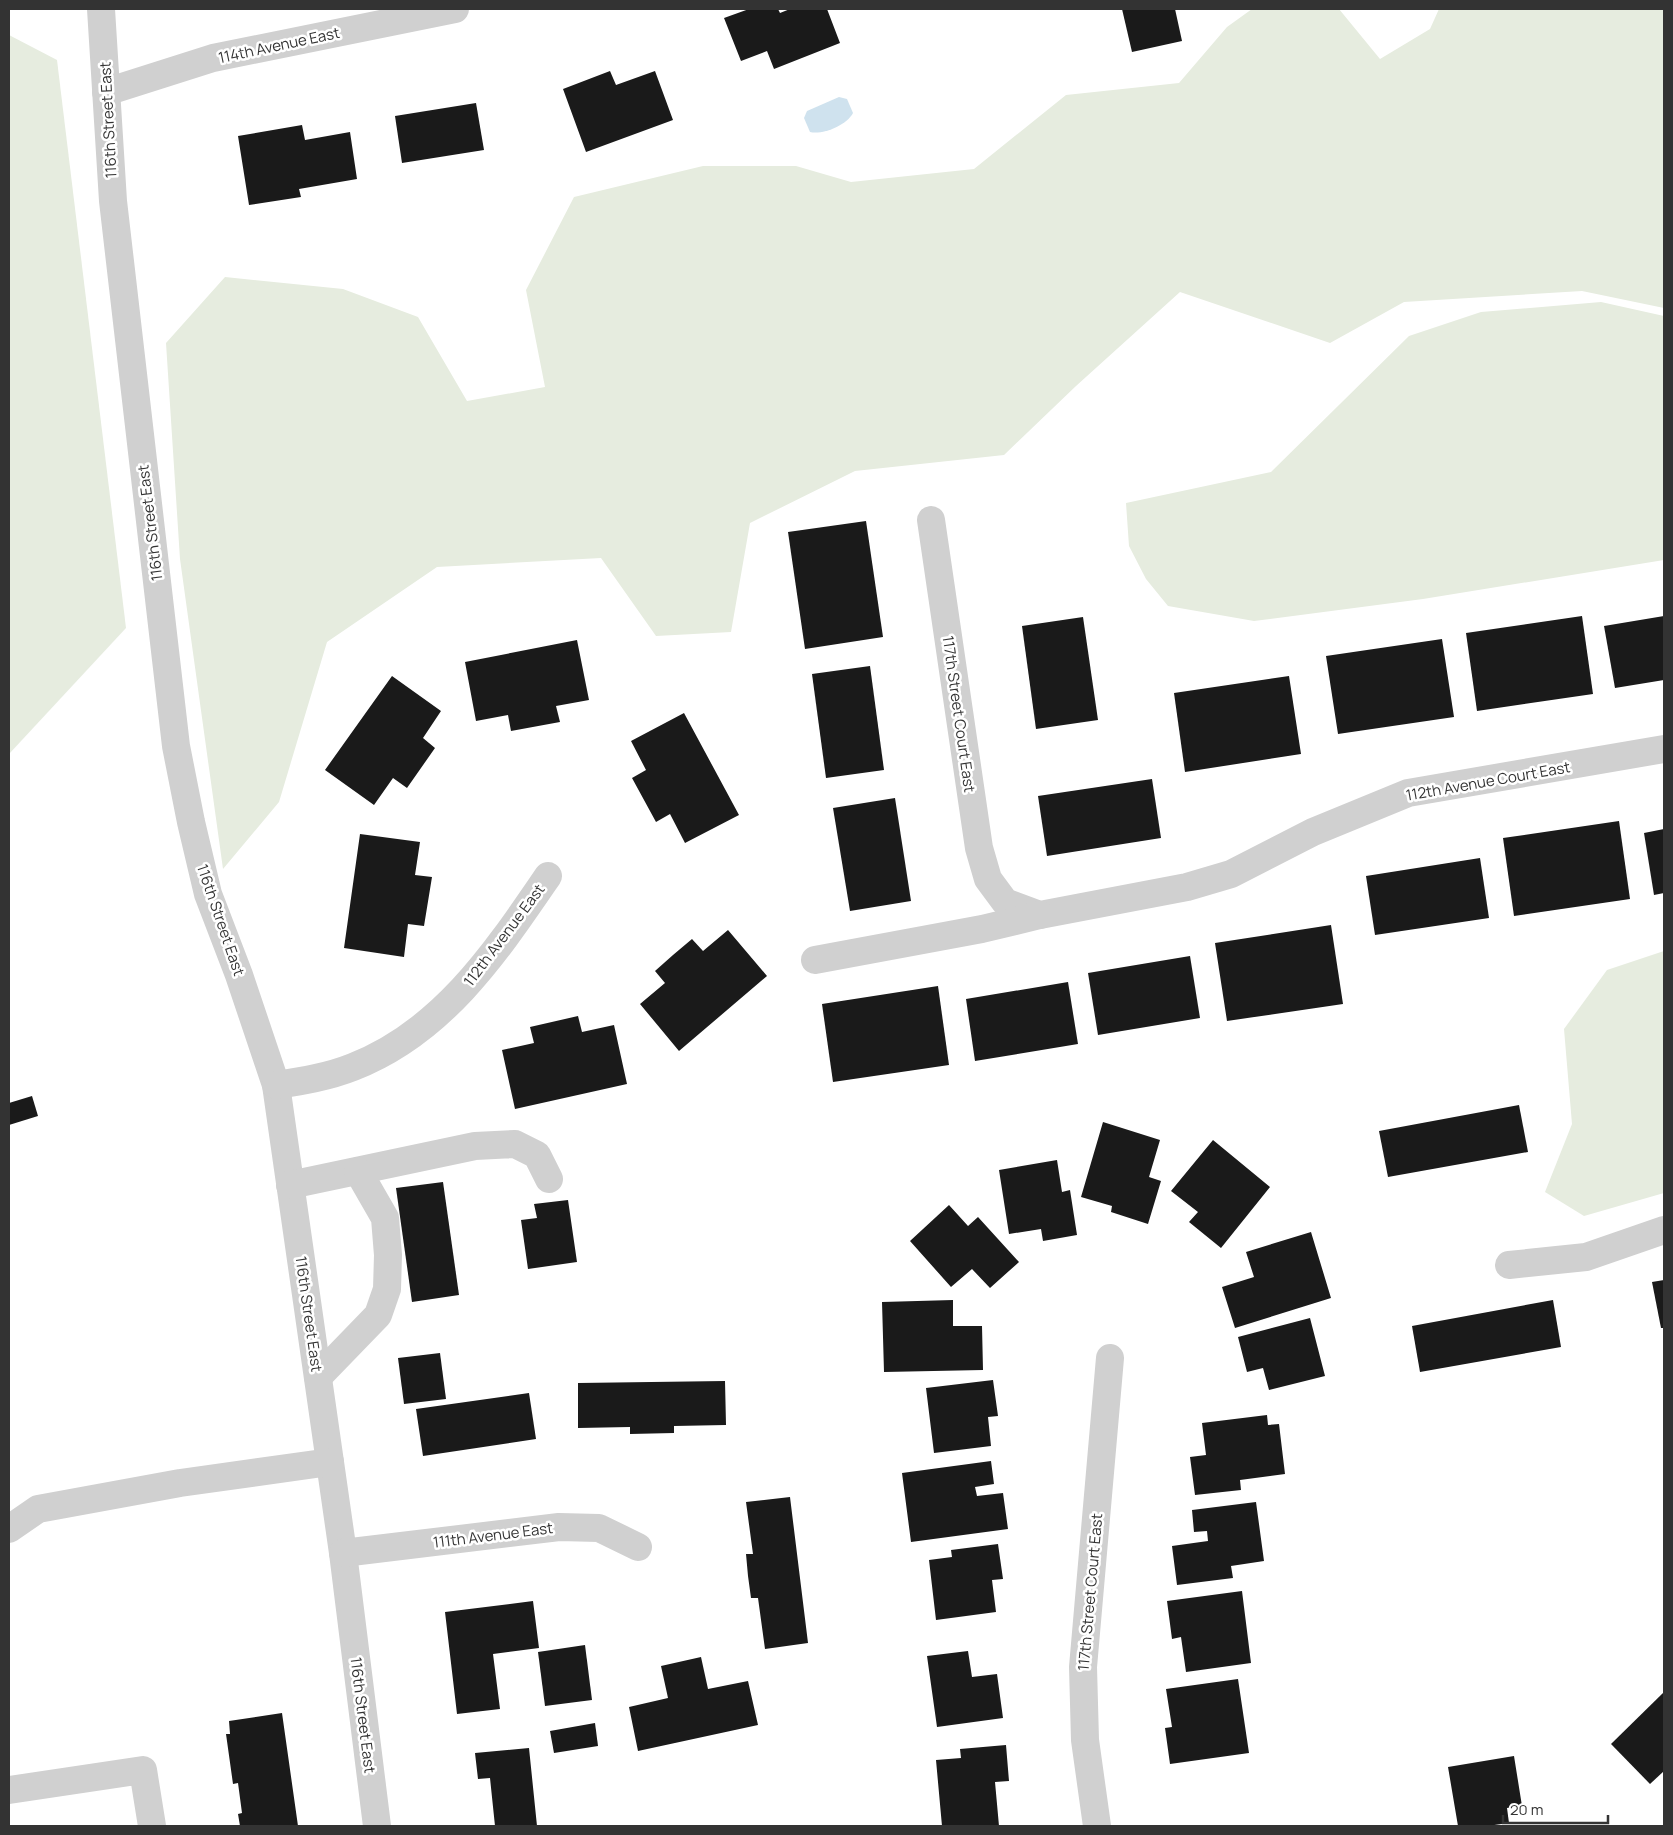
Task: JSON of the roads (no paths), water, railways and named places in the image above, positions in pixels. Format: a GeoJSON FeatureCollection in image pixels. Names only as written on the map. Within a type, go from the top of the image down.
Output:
{"type":"FeatureCollection","features":[{"type":"Feature","properties":{"kind":"street","name":"116th Street East"},"geometry":{"type":"LineString","coordinates":[[101,9],[113,201],[176,746],[190,822],[208,894],[239,975],[276,1085],[343,1553],[377,1826]]}},
{"type":"Feature","properties":{"kind":"street","name":"114th Avenue East"},"geometry":{"type":"LineString","coordinates":[[106,92],[213,58],[455,9]]}},
{"type":"Feature","properties":{"kind":"street","name":"117th Street Court East"},"geometry":{"type":"LineString","coordinates":[[931,520],[978,848],[988,878],[1005,902],[1040,915]]}},
{"type":"Feature","properties":{"kind":"street","name":"112th Avenue Court East"},"geometry":{"type":"LineString","coordinates":[[814,960],[982,929],[1040,915],[1187,887],[1231,874],[1313,832],[1408,793],[1664,750]]}},
{"type":"Feature","properties":{"kind":"street","name":"112th Avenue East"},"geometry":{"type":"LineString","coordinates":[[276,1085],[310,1080],[354,1067],[396,1045],[445,1009],[478,974],[548,876]]}},
{"type":"Feature","properties":{"kind":"street"},"geometry":{"type":"LineString","coordinates":[[290,1185],[475,1146],[515,1144],[537,1155],[549,1179]]}},
{"type":"Feature","properties":{"kind":"street"},"geometry":{"type":"LineString","coordinates":[[318,1377],[378,1315],[387,1289],[388,1255],[384,1218],[358,1171]]}},
{"type":"Feature","properties":{"kind":"street"},"geometry":{"type":"LineString","coordinates":[[1509,1265],[1586,1256],[1664,1230]]}},
{"type":"Feature","properties":{"kind":"street","name":"117th Street Court East"},"geometry":{"type":"LineString","coordinates":[[1096,1826],[1085,1740],[1083,1667],[1110,1358]]}},
{"type":"Feature","properties":{"kind":"street"},"geometry":{"type":"LineString","coordinates":[[9,1529],[38,1509],[180,1483],[330,1462]]}},
{"type":"Feature","properties":{"kind":"street","name":"111th Avenue East"},"geometry":{"type":"LineString","coordinates":[[343,1553],[559,1526],[599,1528],[624,1538],[638,1547]]}},
{"type":"Feature","properties":{"kind":"street"},"geometry":{"type":"LineString","coordinates":[[9,1790],[143,1770],[152,1826]]}},
{"type":"Feature","properties":{"kind":"water"},"geometry":{"type":"Polygon","coordinates":[[[839,97],[847,99],[853,113],[850,117],[834,128],[815,133],[810,132],[804,118],[807,111],[839,97]]]}}]}
